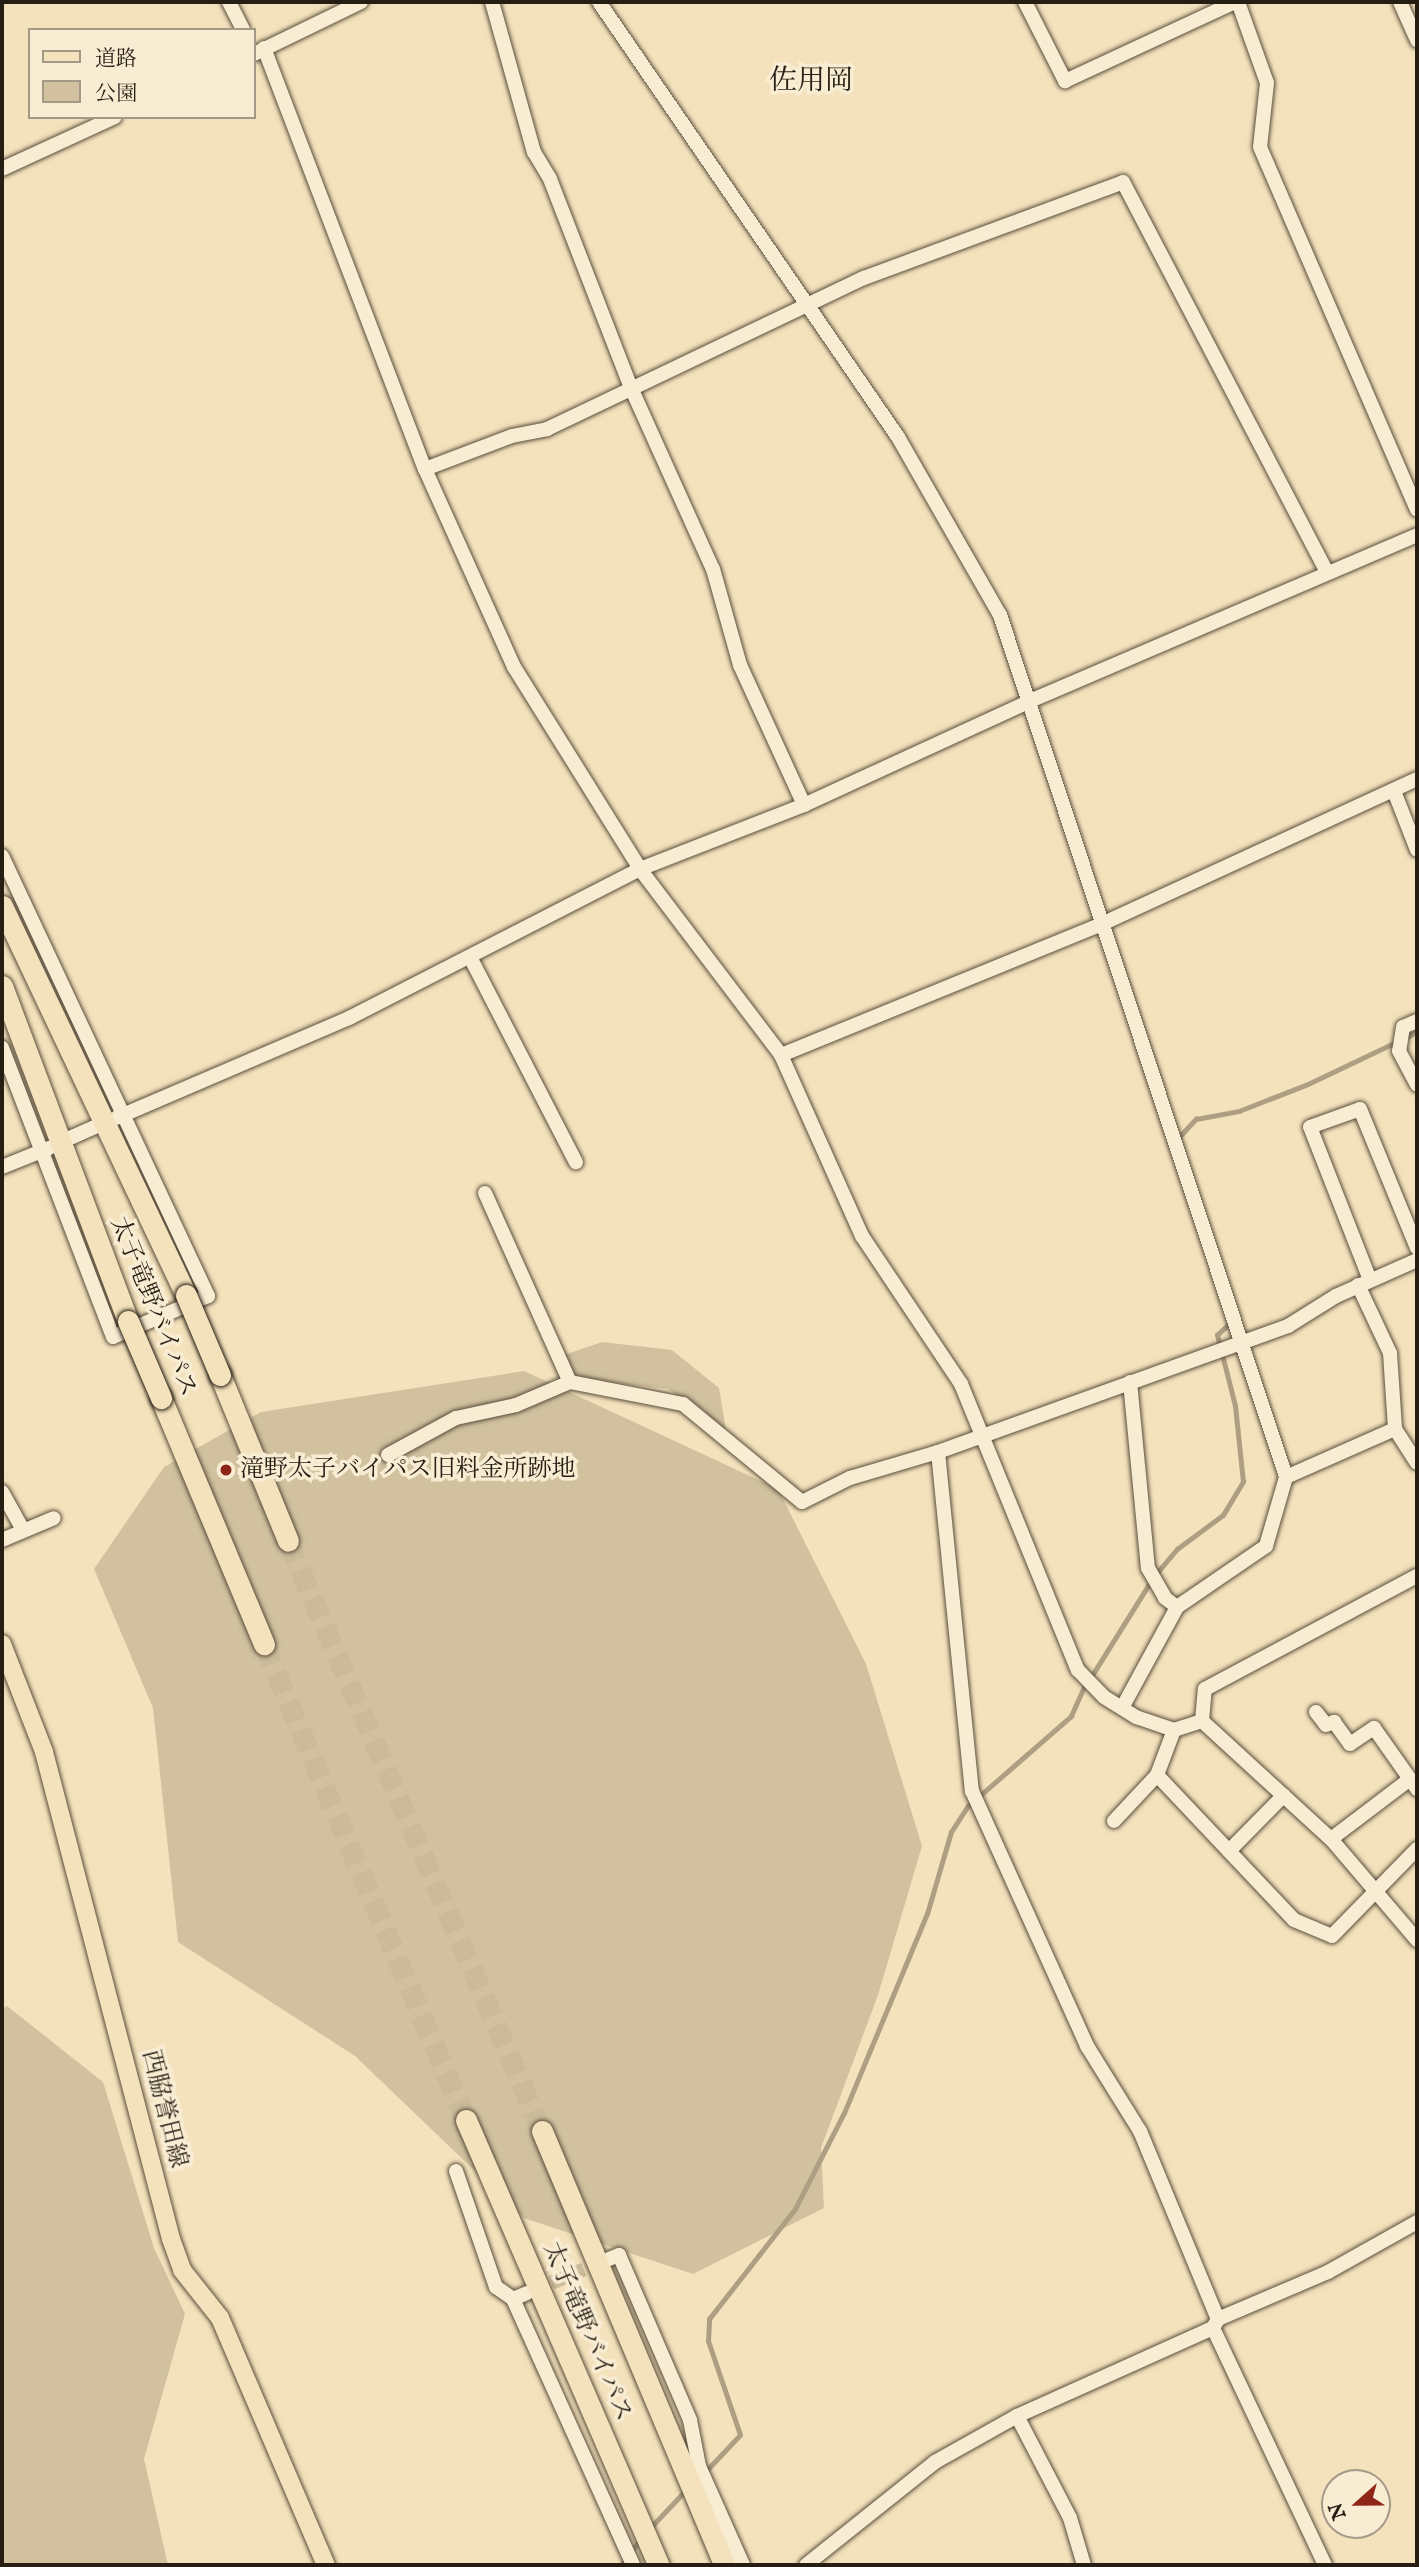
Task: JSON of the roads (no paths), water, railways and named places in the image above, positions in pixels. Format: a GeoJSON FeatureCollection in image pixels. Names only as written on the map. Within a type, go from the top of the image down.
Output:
{"type":"FeatureCollection","features":[{"type":"Feature","properties":{"kind":"highway","name":"太子竜野バイパス"},"geometry":{"type":"LineString","coordinates":[[2,906],[186,1295],[288,1541]]}},
{"type":"Feature","properties":{"kind":"highway","name":"太子竜野バイパス"},"geometry":{"type":"LineString","coordinates":[[2,986],[128,1321],[264,1644]]}},
{"type":"Feature","properties":{"kind":"highway","name":"太子竜野バイパス"},"geometry":{"type":"LineString","coordinates":[[466,2120],[659,2565]]}},
{"type":"Feature","properties":{"kind":"highway","name":"太子竜野バイパス"},"geometry":{"type":"LineString","coordinates":[[542,2131],[709,2533],[726,2565]]}},
{"type":"Feature","properties":{"kind":"main road","name":"西脇誉田線"},"geometry":{"type":"LineString","coordinates":[[2,1644],[44,1752],[171,2239],[182,2270],[220,2318],[326,2565]]}},
{"type":"Feature","properties":{"kind":"street"},"geometry":{"type":"LineString","coordinates":[[229,2],[242,28]]}},
{"type":"Feature","properties":{"kind":"street"},"geometry":{"type":"LineString","coordinates":[[361,2],[257,52],[425,469],[514,667],[640,869],[781,1055],[862,1236],[961,1384],[1078,1670],[1122,1708],[1174,1730],[1202,1721]]}},
{"type":"Feature","properties":{"kind":"street"},"geometry":{"type":"LineString","coordinates":[[492,2],[530,141],[598,293],[632,390],[713,569],[740,665],[804,805]]}},
{"type":"Feature","properties":{"kind":"street"},"geometry":{"type":"LineString","coordinates":[[599,2],[950,522],[1000,615],[1286,1477],[1266,1546],[1178,1606],[1122,1708]]}},
{"type":"Feature","properties":{"kind":"street"},"geometry":{"type":"LineString","coordinates":[[1025,2],[1065,81],[1236,2],[1267,83],[1260,148],[1417,510]]}},
{"type":"Feature","properties":{"kind":"street"},"geometry":{"type":"LineString","coordinates":[[1400,2],[1417,40]]}},
{"type":"Feature","properties":{"kind":"street"},"geometry":{"type":"LineString","coordinates":[[2,169],[111,119]]}},
{"type":"Feature","properties":{"kind":"street"},"geometry":{"type":"LineString","coordinates":[[425,469],[512,436],[547,429],[632,390],[804,304],[1123,182],[1326,571]]}},
{"type":"Feature","properties":{"kind":"street"},"geometry":{"type":"LineString","coordinates":[[120,1116],[349,1018],[640,869],[804,805],[1030,701],[1326,571],[1417,535]]}},
{"type":"Feature","properties":{"kind":"street"},"geometry":{"type":"LineString","coordinates":[[781,1055],[1104,923],[1417,779]]}},
{"type":"Feature","properties":{"kind":"street"},"geometry":{"type":"LineString","coordinates":[[1394,791],[1417,850]]}},
{"type":"Feature","properties":{"kind":"street"},"geometry":{"type":"LineString","coordinates":[[2,856],[120,1116],[208,1296],[113,1337],[45,1150],[2,1048]]}},
{"type":"Feature","properties":{"kind":"street"},"geometry":{"type":"LineString","coordinates":[[470,957],[576,1162]]}},
{"type":"Feature","properties":{"kind":"street"},"geometry":{"type":"LineString","coordinates":[[1417,1021],[1404,1027],[1399,1051],[1417,1084]]}},
{"type":"Feature","properties":{"kind":"street"},"geometry":{"type":"LineString","coordinates":[[1417,1248],[1360,1109],[1310,1127],[1390,1353],[1395,1429],[1417,1463]]}},
{"type":"Feature","properties":{"kind":"street"},"geometry":{"type":"LineString","coordinates":[[71,1138],[95,1127]]}},
{"type":"Feature","properties":{"kind":"street"},"geometry":{"type":"LineString","coordinates":[[2,1167],[45,1150]]}},
{"type":"Feature","properties":{"kind":"street"},"geometry":{"type":"LineString","coordinates":[[485,1193],[570,1382]]}},
{"type":"Feature","properties":{"kind":"street"},"geometry":{"type":"LineString","coordinates":[[388,1455],[456,1419],[516,1405],[570,1382],[683,1404],[802,1502],[850,1478],[937,1452],[1289,1326],[1364,1283],[1417,1260]]}},
{"type":"Feature","properties":{"kind":"street"},"geometry":{"type":"LineString","coordinates":[[1130,1382],[1149,1568],[1165,1598],[1178,1606]]}},
{"type":"Feature","properties":{"kind":"street"},"geometry":{"type":"LineString","coordinates":[[1286,1477],[1395,1429]]}},
{"type":"Feature","properties":{"kind":"street"},"geometry":{"type":"LineString","coordinates":[[937,1452],[972,1791],[1087,2046],[1140,2131],[1216,2323],[1325,2565]]}},
{"type":"Feature","properties":{"kind":"street"},"geometry":{"type":"LineString","coordinates":[[2,1492],[22,1528]]}},
{"type":"Feature","properties":{"kind":"street"},"geometry":{"type":"LineString","coordinates":[[2,1540],[22,1528],[54,1518]]}},
{"type":"Feature","properties":{"kind":"street"},"geometry":{"type":"LineString","coordinates":[[1202,1721],[1205,1689],[1417,1576]]}},
{"type":"Feature","properties":{"kind":"street"},"geometry":{"type":"LineString","coordinates":[[1316,1712],[1326,1725],[1334,1722],[1350,1744],[1374,1728],[1414,1784],[1331,1839]]}},
{"type":"Feature","properties":{"kind":"street"},"geometry":{"type":"LineString","coordinates":[[1202,1721],[1331,1839],[1377,1890],[1417,1941]]}},
{"type":"Feature","properties":{"kind":"street"},"geometry":{"type":"LineString","coordinates":[[1114,1821],[1157,1775],[1174,1730]]}},
{"type":"Feature","properties":{"kind":"street"},"geometry":{"type":"LineString","coordinates":[[1157,1775],[1294,1920],[1332,1936],[1417,1849]]}},
{"type":"Feature","properties":{"kind":"street"},"geometry":{"type":"LineString","coordinates":[[1229,1852],[1284,1795]]}},
{"type":"Feature","properties":{"kind":"street"},"geometry":{"type":"LineString","coordinates":[[456,2171],[496,2287],[513,2299],[634,2565]]}},
{"type":"Feature","properties":{"kind":"street"},"geometry":{"type":"LineString","coordinates":[[806,2565],[905,2482],[1017,2416],[1328,2272],[1417,2222]]}},
{"type":"Feature","properties":{"kind":"street"},"geometry":{"type":"LineString","coordinates":[[614,2257],[690,2420],[699,2466],[743,2565]]}},
{"type":"Feature","properties":{"kind":"street"},"geometry":{"type":"LineString","coordinates":[[513,2299],[527,2293]]}},
{"type":"Feature","properties":{"kind":"street"},"geometry":{"type":"LineString","coordinates":[[1017,2416],[1070,2518],[1084,2565]]}},
{"type":"Feature","properties":{"kind":"waterway"},"geometry":{"type":"LineString","coordinates":[[1405,1038],[1417,1032]]}},
{"type":"Feature","properties":{"kind":"waterway"},"geometry":{"type":"LineString","coordinates":[[1179,1137],[1196,1119],[1239,1111],[1308,1084],[1398,1041]]}},
{"type":"Feature","properties":{"kind":"waterway"},"geometry":{"type":"LineString","coordinates":[[1156,1574],[1177,1549],[1223,1515],[1243,1482],[1235,1406],[1217,1335],[1231,1322]]}},
{"type":"Feature","properties":{"kind":"waterway"},"geometry":{"type":"LineString","coordinates":[[1091,1677],[1151,1581]]}},
{"type":"Feature","properties":{"kind":"waterway"},"geometry":{"type":"LineString","coordinates":[[704,2473],[740,2435],[708,2341],[709,2319],[795,2209],[844,2113],[927,1914],[951,1832],[968,1806],[1071,1716],[1085,1684]]}},
{"type":"Feature","properties":{"kind":"waterway"},"geometry":{"type":"LineString","coordinates":[[650,2528],[685,2491]]}},
{"type":"Feature","properties":{"kind":"waterway"},"geometry":{"type":"LineString","coordinates":[[621,2565],[640,2540]]}},
{"type":"Feature","properties":{"kind":"tunnel"},"geometry":{"type":"LineString","coordinates":[[288,1541],[542,2131]]}},
{"type":"Feature","properties":{"kind":"tunnel"},"geometry":{"type":"LineString","coordinates":[[264,1644],[466,2120]]}},
{"type":"Feature","properties":{"kind":"tunnel"},"geometry":{"type":"LineString","coordinates":[[532,2291],[604,2261]]}},
{"type":"Feature","properties":{"kind":"place","name":"滝野太子バイパス旧料金所跡地"},"geometry":{"type":"Point","coordinates":[226,1470]}},
{"type":"Feature","properties":{"kind":"district","name":"佐用岡"},"geometry":{"type":"Point","coordinates":[811,82]}}]}
